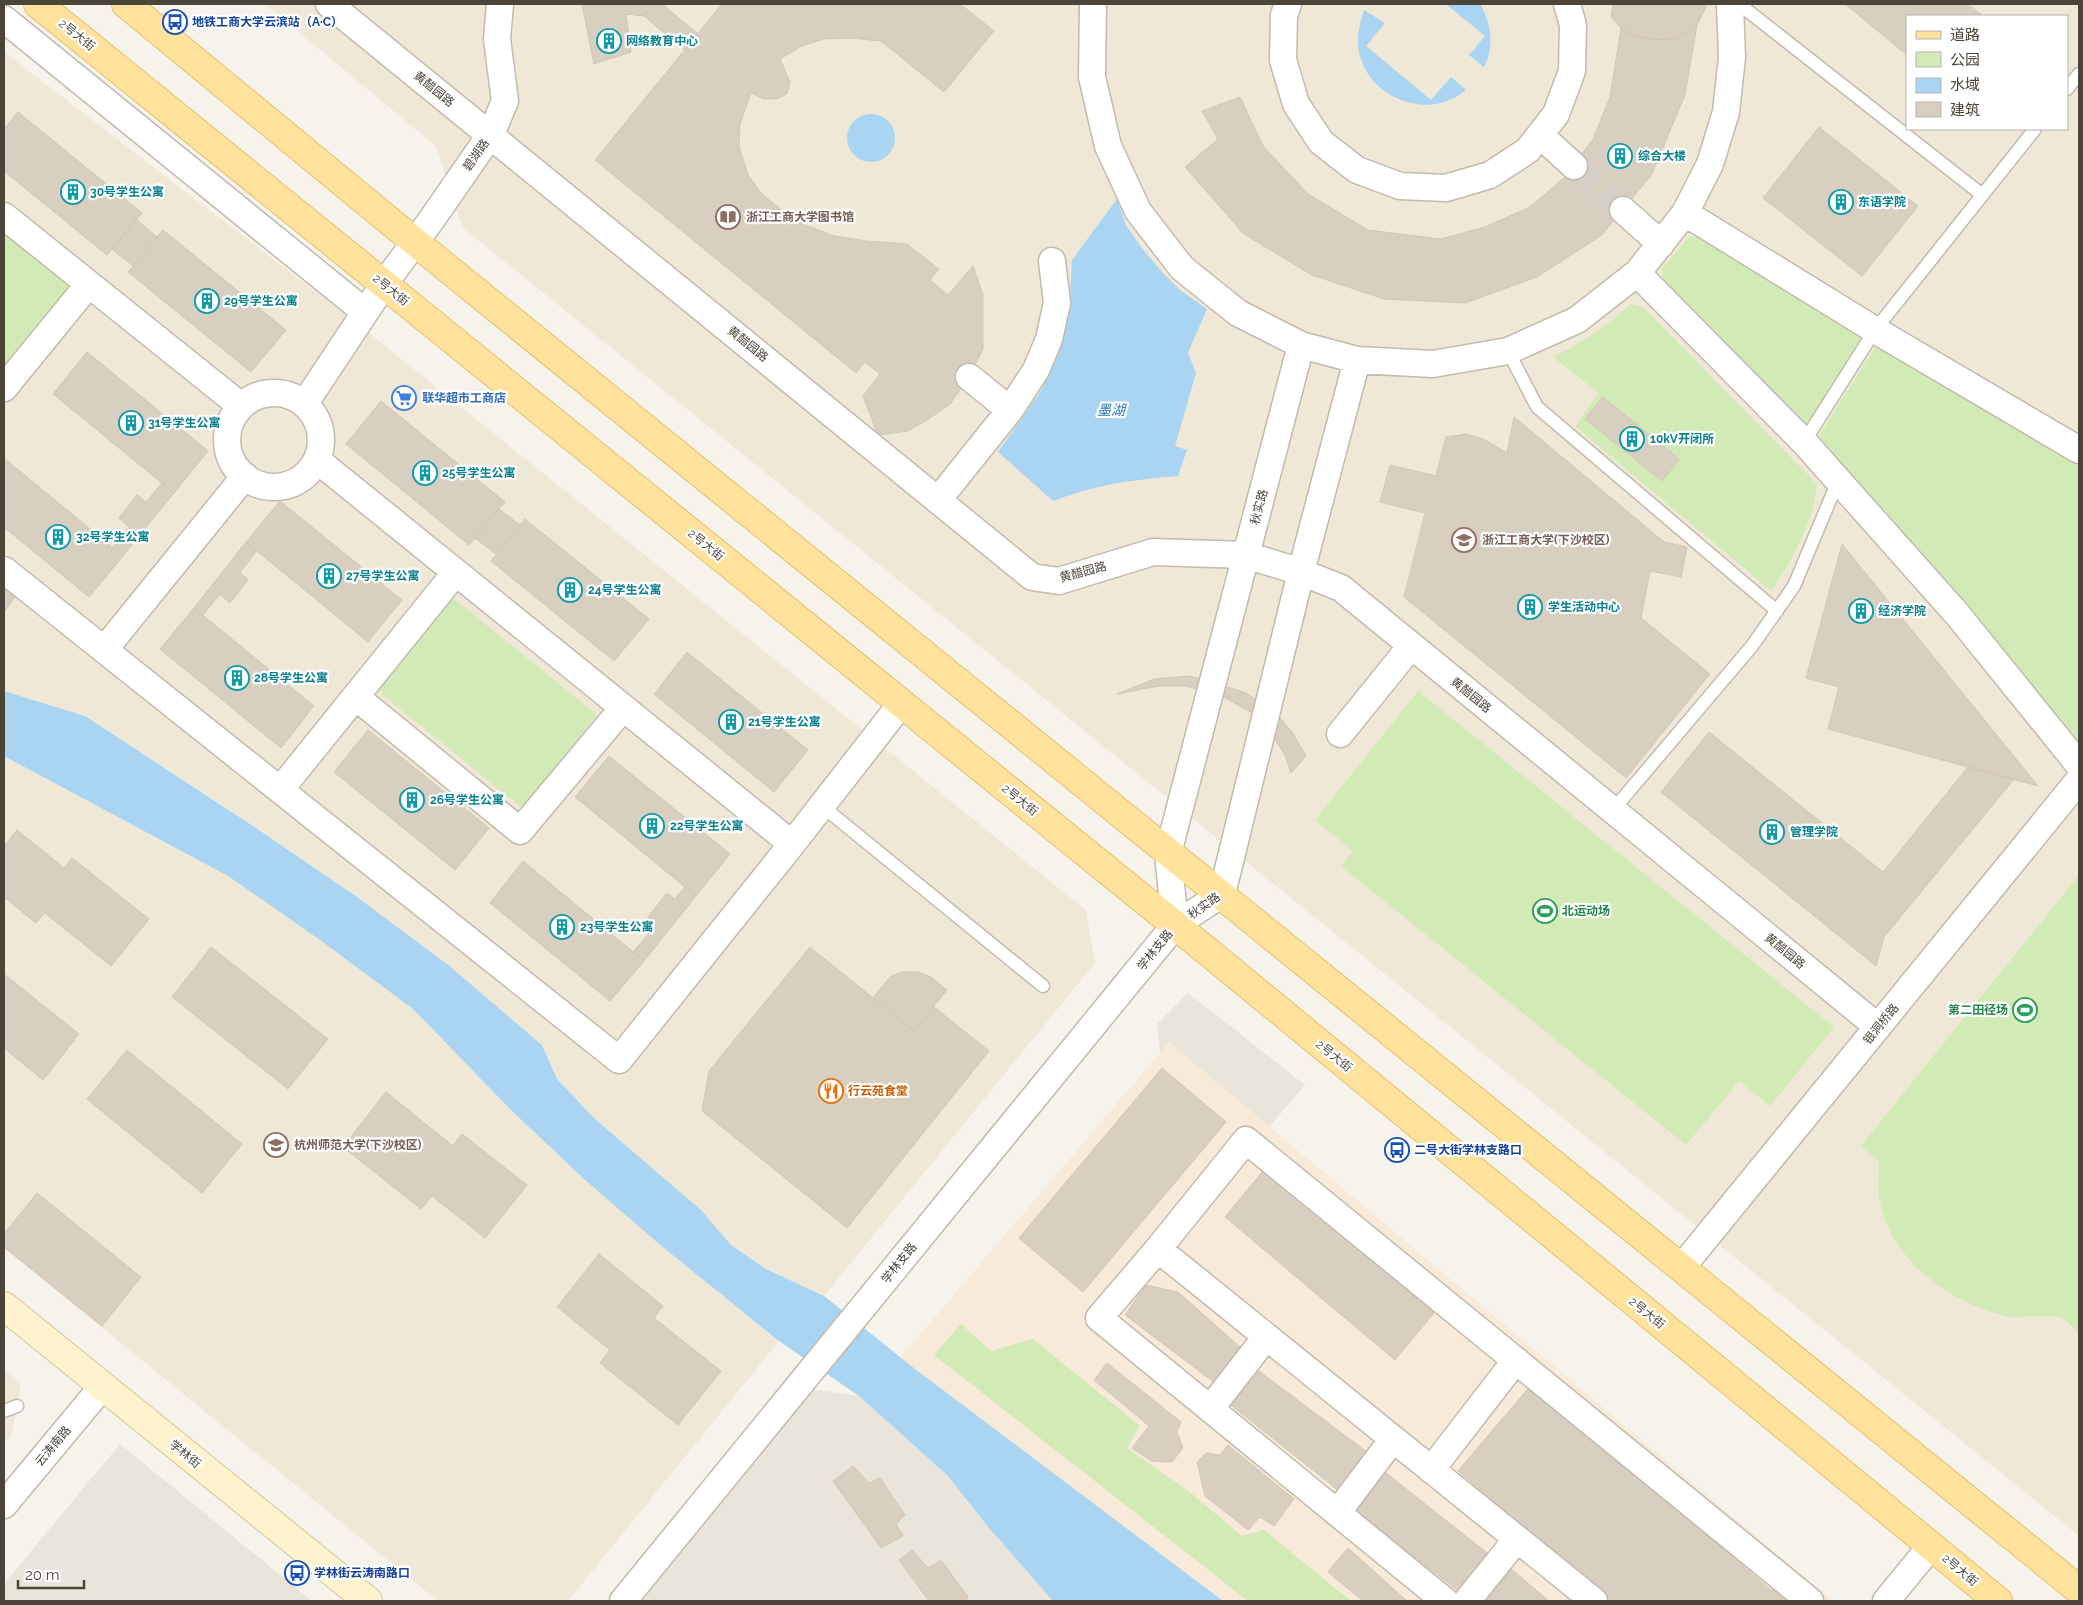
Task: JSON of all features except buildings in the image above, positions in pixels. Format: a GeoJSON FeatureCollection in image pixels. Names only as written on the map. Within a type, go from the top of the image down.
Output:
{"type":"FeatureCollection","features":[{"type":"Feature","properties":{"kind":"main road","name":"2号大街"},"geometry":{"type":"LineString","coordinates":[[38,4],[1175,925],[1998,1601]]}},
{"type":"Feature","properties":{"kind":"main road"},"geometry":{"type":"LineString","coordinates":[[126,4],[415,242],[2079,1590]]}},
{"type":"Feature","properties":{"kind":"main road","name":"学林街"},"geometry":{"type":"LineString","coordinates":[[4,1306],[368,1601]]}},
{"type":"Feature","properties":{"kind":"street","name":"黄醋园路"},"geometry":{"type":"LineString","coordinates":[[329,4],[491,134],[1032,577],[1059,581],[1154,552],[1246,555],[1301,572],[1341,588],[1878,1027]]}},
{"type":"Feature","properties":{"kind":"street","name":"碧湖路"},"geometry":{"type":"LineString","coordinates":[[305,403],[384,284],[491,134],[505,101],[496,39],[500,4]]}},
{"type":"Feature","properties":{"kind":"street"},"geometry":{"type":"LineString","coordinates":[[1093,4],[1092,77],[1108,146],[1138,211],[1187,272],[1238,313],[1301,345],[1357,360],[1433,364],[1508,351],[1577,320],[1637,273],[1685,213],[1710,164],[1726,112],[1732,57],[1730,4]]}},
{"type":"Feature","properties":{"kind":"street"},"geometry":{"type":"LineString","coordinates":[[1288,4],[1284,15],[1283,60],[1296,104],[1321,142],[1358,170],[1400,186],[1446,188],[1490,175],[1528,150],[1556,114],[1572,71],[1573,25],[1567,4]]}},
{"type":"Feature","properties":{"kind":"street"},"geometry":{"type":"LineString","coordinates":[[4,19],[365,312]]}},
{"type":"Feature","properties":{"kind":"street"},"geometry":{"type":"LineString","coordinates":[[1540,135],[1574,166]]}},
{"type":"Feature","properties":{"kind":"street"},"geometry":{"type":"LineString","coordinates":[[1623,210],[1660,244]]}},
{"type":"Feature","properties":{"kind":"street"},"geometry":{"type":"LineString","coordinates":[[1685,213],[1875,330],[2079,450]]}},
{"type":"Feature","properties":{"kind":"street"},"geometry":{"type":"LineString","coordinates":[[4,216],[241,406]]}},
{"type":"Feature","properties":{"kind":"street"},"geometry":{"type":"LineString","coordinates":[[938,500],[1010,410],[1036,370],[1049,339],[1057,302],[1052,261]]}},
{"type":"Feature","properties":{"kind":"street"},"geometry":{"type":"LineString","coordinates":[[1637,273],[1804,442],[1957,614],[2079,765]]}},
{"type":"Feature","properties":{"kind":"street"},"geometry":{"type":"LineString","coordinates":[[4,388],[89,284]]}},
{"type":"Feature","properties":{"kind":"street","name":"秋实路"},"geometry":{"type":"LineString","coordinates":[[1301,345],[1168,853],[1175,925],[1222,894],[1301,572],[1357,360]]}},
{"type":"Feature","properties":{"kind":"street"},"geometry":{"type":"LineString","coordinates":[[970,377],[1010,410]]}},
{"type":"Feature","properties":{"kind":"street"},"geometry":{"type":"LineString","coordinates":[[276,392],[291,395],[305,403],[315,415],[321,430],[322,445],[317,460],[308,473],[296,482],[281,486],[265,486],[245,476],[231,458],[227,442],[229,427],[235,413],[241,406],[260,394],[276,392]]}},
{"type":"Feature","properties":{"kind":"street"},"geometry":{"type":"LineString","coordinates":[[317,460],[792,844]]}},
{"type":"Feature","properties":{"kind":"street"},"geometry":{"type":"LineString","coordinates":[[104,650],[245,476]]}},
{"type":"Feature","properties":{"kind":"street"},"geometry":{"type":"LineString","coordinates":[[4,570],[619,1060],[901,704]]}},
{"type":"Feature","properties":{"kind":"street"},"geometry":{"type":"LineString","coordinates":[[280,790],[456,572]]}},
{"type":"Feature","properties":{"kind":"street"},"geometry":{"type":"LineString","coordinates":[[1340,734],[1411,646]]}},
{"type":"Feature","properties":{"kind":"street"},"geometry":{"type":"LineString","coordinates":[[356,697],[520,831],[623,708]]}},
{"type":"Feature","properties":{"kind":"street","name":"银洞桥路"},"geometry":{"type":"LineString","coordinates":[[1682,1267],[2079,780]]}},
{"type":"Feature","properties":{"kind":"street","name":"学林支路"},"geometry":{"type":"LineString","coordinates":[[623,1601],[1175,925]]}},
{"type":"Feature","properties":{"kind":"street"},"geometry":{"type":"LineString","coordinates":[[1445,1601],[1100,1318],[1246,1140],[1810,1601]]}},
{"type":"Feature","properties":{"kind":"street"},"geometry":{"type":"LineString","coordinates":[[1158,1249],[1594,1601]]}},
{"type":"Feature","properties":{"kind":"street"},"geometry":{"type":"LineString","coordinates":[[1210,1409],[1266,1337]]}},
{"type":"Feature","properties":{"kind":"street"},"geometry":{"type":"LineString","coordinates":[[1431,1470],[1516,1360]]}},
{"type":"Feature","properties":{"kind":"street","name":"云涛南路"},"geometry":{"type":"LineString","coordinates":[[4,1505],[102,1387]]}},
{"type":"Feature","properties":{"kind":"street"},"geometry":{"type":"LineString","coordinates":[[1337,1513],[1393,1439]]}},
{"type":"Feature","properties":{"kind":"street"},"geometry":{"type":"LineString","coordinates":[[1467,1601],[1517,1539]]}},
{"type":"Feature","properties":{"kind":"street"},"geometry":{"type":"LineString","coordinates":[[1886,1601],[1931,1546]]}},
{"type":"Feature","properties":{"kind":"lane"},"geometry":{"type":"LineString","coordinates":[[1739,4],[1982,194]]}},
{"type":"Feature","properties":{"kind":"lane"},"geometry":{"type":"LineString","coordinates":[[2068,89],[2079,74]]}},
{"type":"Feature","properties":{"kind":"lane"},"geometry":{"type":"LineString","coordinates":[[1804,442],[1875,330],[2034,130]]}},
{"type":"Feature","properties":{"kind":"lane"},"geometry":{"type":"LineString","coordinates":[[1508,351],[1536,407],[1776,611]]}},
{"type":"Feature","properties":{"kind":"lane"},"geometry":{"type":"LineString","coordinates":[[1613,810],[1752,646],[1794,586],[1838,481]]}},
{"type":"Feature","properties":{"kind":"lane"},"geometry":{"type":"LineString","coordinates":[[822,806],[1042,986]]}},
{"type":"Feature","properties":{"kind":"lane"},"geometry":{"type":"LineString","coordinates":[[4,1411],[17,1406]]}},
{"type":"Feature","properties":{"kind":"shaded area","name":"浙江工商大学(下沙校区)"},"geometry":{"type":"Polygon","coordinates":[[[265,4],[2079,4],[2079,1536],[462,227],[436,146],[265,4]]]}},
{"type":"Feature","properties":{"kind":"shaded area"},"geometry":{"type":"Polygon","coordinates":[[[4,52],[364,329],[1086,910],[1095,963],[824,1296],[766,1269],[731,1245],[701,1210],[595,1119],[557,1079],[542,1045],[447,964],[357,897],[219,803],[85,716],[4,691],[4,52]]]}},
{"type":"Feature","properties":{"kind":"shaded area","name":"杭州师范大学(下沙校区)"},"geometry":{"type":"Polygon","coordinates":[[[4,756],[228,876],[320,940],[413,1009],[512,1111],[584,1179],[659,1244],[779,1341],[568,1601],[438,1601],[4,1248],[4,756]]]}},
{"type":"Feature","properties":{"kind":"shaded area"},"geometry":{"type":"Polygon","coordinates":[[[1188,993],[1305,1085],[1259,1139],[1162,1068],[1157,1024],[1188,993]]]}},
{"type":"Feature","properties":{"kind":"shaded area"},"geometry":{"type":"Polygon","coordinates":[[[1169,1042],[1833,1601],[1126,1601],[873,1390],[1169,1042]]]}},
{"type":"Feature","properties":{"kind":"shaded area"},"geometry":{"type":"Polygon","coordinates":[[[4,1369],[21,1384],[12,1433],[4,1443],[4,1369]]]}},
{"type":"Feature","properties":{"kind":"shaded area"},"geometry":{"type":"Polygon","coordinates":[[[798,1387],[859,1396],[947,1475],[989,1528],[1053,1601],[623,1601],[798,1387]]]}},
{"type":"Feature","properties":{"kind":"shaded area"},"geometry":{"type":"Polygon","coordinates":[[[120,1444],[312,1601],[4,1601],[4,1584],[120,1444]]]}},
{"type":"Feature","properties":{"kind":"green space"},"geometry":{"type":"Polygon","coordinates":[[[4,224],[73,281],[4,366],[4,224]]]}},
{"type":"Feature","properties":{"kind":"green space"},"geometry":{"type":"Polygon","coordinates":[[[1690,236],[1700,238],[1863,339],[1807,426],[1669,292],[1663,280],[1662,269],[1690,236]]]}},
{"type":"Feature","properties":{"kind":"green space"},"geometry":{"type":"Polygon","coordinates":[[[1631,304],[1643,307],[1817,484],[1811,513],[1801,540],[1771,591],[1575,426],[1599,393],[1553,357],[1594,333],[1631,304]]]}},
{"type":"Feature","properties":{"kind":"green space"},"geometry":{"type":"Polygon","coordinates":[[[1877,344],[2079,462],[2079,738],[2077,740],[1817,439],[1877,344]]]}},
{"type":"Feature","properties":{"kind":"green space"},"geometry":{"type":"Polygon","coordinates":[[[452,597],[597,715],[522,808],[377,690],[452,597]]]}},
{"type":"Feature","properties":{"kind":"green space","name":"北运动场"},"geometry":{"type":"Polygon","coordinates":[[[1418,691],[1834,1027],[1770,1106],[1739,1081],[1686,1145],[1341,866],[1353,851],[1315,820],[1418,691]]]}},
{"type":"Feature","properties":{"kind":"green space","name":"第二田径场"},"geometry":{"type":"Polygon","coordinates":[[[2079,875],[2079,1333],[2062,1318],[2043,1316],[2011,1317],[1984,1309],[1942,1288],[1924,1274],[1908,1258],[1894,1239],[1885,1218],[1879,1196],[1879,1162],[1861,1146],[2079,875]]]}},
{"type":"Feature","properties":{"kind":"green space"},"geometry":{"type":"Polygon","coordinates":[[[961,1324],[991,1351],[1033,1339],[1140,1426],[1127,1448],[1191,1493],[1242,1536],[1264,1530],[1351,1601],[1248,1601],[934,1355],[961,1324]]]}},
{"type":"Feature","properties":{"kind":"water"},"geometry":{"type":"Polygon","coordinates":[[[1446,4],[1480,4],[1487,19],[1490,35],[1490,51],[1484,67],[1469,55],[1485,36],[1446,4]]]}},
{"type":"Feature","properties":{"kind":"water"},"geometry":{"type":"Polygon","coordinates":[[[1364,10],[1385,23],[1366,46],[1431,100],[1451,77],[1466,90],[1451,99],[1435,104],[1418,104],[1402,100],[1387,93],[1374,82],[1365,68],[1359,52],[1358,36],[1364,10]]]}},
{"type":"Feature","properties":{"kind":"water"},"geometry":{"type":"Polygon","coordinates":[[[871,114],[880,116],[888,121],[893,129],[895,138],[893,147],[888,155],[880,160],[871,162],[862,160],[854,155],[849,147],[847,138],[849,129],[854,121],[862,116],[871,114]]]}},
{"type":"Feature","properties":{"kind":"water","name":"墨湖"},"geometry":{"type":"Polygon","coordinates":[[[1117,199],[1126,225],[1141,247],[1180,290],[1207,309],[1188,353],[1196,373],[1175,446],[1187,450],[1178,476],[1145,479],[1085,490],[1053,501],[998,452],[1041,391],[1058,356],[1069,314],[1072,260],[1117,199]]]}},
{"type":"Feature","properties":{"kind":"water"},"geometry":{"type":"Polygon","coordinates":[[[4,691],[85,716],[357,897],[447,964],[542,1045],[557,1079],[595,1119],[701,1210],[731,1245],[766,1269],[824,1296],[915,1369],[1223,1601],[1053,1601],[989,1528],[947,1475],[859,1396],[779,1341],[659,1244],[584,1179],[512,1111],[413,1009],[320,940],[228,876],[4,756],[4,691]]]}},
{"type":"Feature","properties":{"kind":"tunnel"},"geometry":{"type":"LineString","coordinates":[[1574,166],[1623,210]]}},
{"type":"Feature","properties":{"kind":"place","name":"地铁工商大学云滨站（A·C）"},"geometry":{"type":"Point","coordinates":[175,22]}},
{"type":"Feature","properties":{"kind":"place","name":"网络教育中心"},"geometry":{"type":"Point","coordinates":[609,41]}},
{"type":"Feature","properties":{"kind":"place","name":"综合大楼"},"geometry":{"type":"Point","coordinates":[1620,156]}},
{"type":"Feature","properties":{"kind":"place","name":"30号学生公寓"},"geometry":{"type":"Point","coordinates":[73,192]}},
{"type":"Feature","properties":{"kind":"place","name":"东语学院"},"geometry":{"type":"Point","coordinates":[1841,202]}},
{"type":"Feature","properties":{"kind":"place","name":"浙江工商大学图书馆"},"geometry":{"type":"Point","coordinates":[728,217]}},
{"type":"Feature","properties":{"kind":"place","name":"29号学生公寓"},"geometry":{"type":"Point","coordinates":[207,301]}},
{"type":"Feature","properties":{"kind":"place","name":"联华超市工商店"},"geometry":{"type":"Point","coordinates":[404,398]}},
{"type":"Feature","properties":{"kind":"place","name":"31号学生公寓"},"geometry":{"type":"Point","coordinates":[131,423]}},
{"type":"Feature","properties":{"kind":"place","name":"10kV开闭所"},"geometry":{"type":"Point","coordinates":[1632,439]}},
{"type":"Feature","properties":{"kind":"place","name":"25号学生公寓"},"geometry":{"type":"Point","coordinates":[425,473]}},
{"type":"Feature","properties":{"kind":"place","name":"32号学生公寓"},"geometry":{"type":"Point","coordinates":[58,537]}},
{"type":"Feature","properties":{"kind":"place","name":"浙江工商大学(下沙校区)"},"geometry":{"type":"Point","coordinates":[1464,540]}},
{"type":"Feature","properties":{"kind":"place","name":"27号学生公寓"},"geometry":{"type":"Point","coordinates":[329,576]}},
{"type":"Feature","properties":{"kind":"place","name":"24号学生公寓"},"geometry":{"type":"Point","coordinates":[570,590]}},
{"type":"Feature","properties":{"kind":"place","name":"学生活动中心"},"geometry":{"type":"Point","coordinates":[1530,607]}},
{"type":"Feature","properties":{"kind":"place","name":"经济学院"},"geometry":{"type":"Point","coordinates":[1861,611]}},
{"type":"Feature","properties":{"kind":"place","name":"28号学生公寓"},"geometry":{"type":"Point","coordinates":[237,678]}},
{"type":"Feature","properties":{"kind":"place","name":"21号学生公寓"},"geometry":{"type":"Point","coordinates":[731,722]}},
{"type":"Feature","properties":{"kind":"place","name":"26号学生公寓"},"geometry":{"type":"Point","coordinates":[412,800]}},
{"type":"Feature","properties":{"kind":"place","name":"22号学生公寓"},"geometry":{"type":"Point","coordinates":[652,826]}},
{"type":"Feature","properties":{"kind":"place","name":"管理学院"},"geometry":{"type":"Point","coordinates":[1772,832]}},
{"type":"Feature","properties":{"kind":"place","name":"北运动场"},"geometry":{"type":"Point","coordinates":[1545,911]}},
{"type":"Feature","properties":{"kind":"place","name":"23号学生公寓"},"geometry":{"type":"Point","coordinates":[562,927]}},
{"type":"Feature","properties":{"kind":"place","name":"第二田径场"},"geometry":{"type":"Point","coordinates":[2025,1010]}},
{"type":"Feature","properties":{"kind":"place","name":"行云苑食堂"},"geometry":{"type":"Point","coordinates":[831,1091]}},
{"type":"Feature","properties":{"kind":"place","name":"杭州师范大学(下沙校区)"},"geometry":{"type":"Point","coordinates":[276,1145]}},
{"type":"Feature","properties":{"kind":"place","name":"二号大街学林支路口"},"geometry":{"type":"Point","coordinates":[1397,1150]}},
{"type":"Feature","properties":{"kind":"place","name":"学林街云涛南路口"},"geometry":{"type":"Point","coordinates":[297,1573]}}]}
